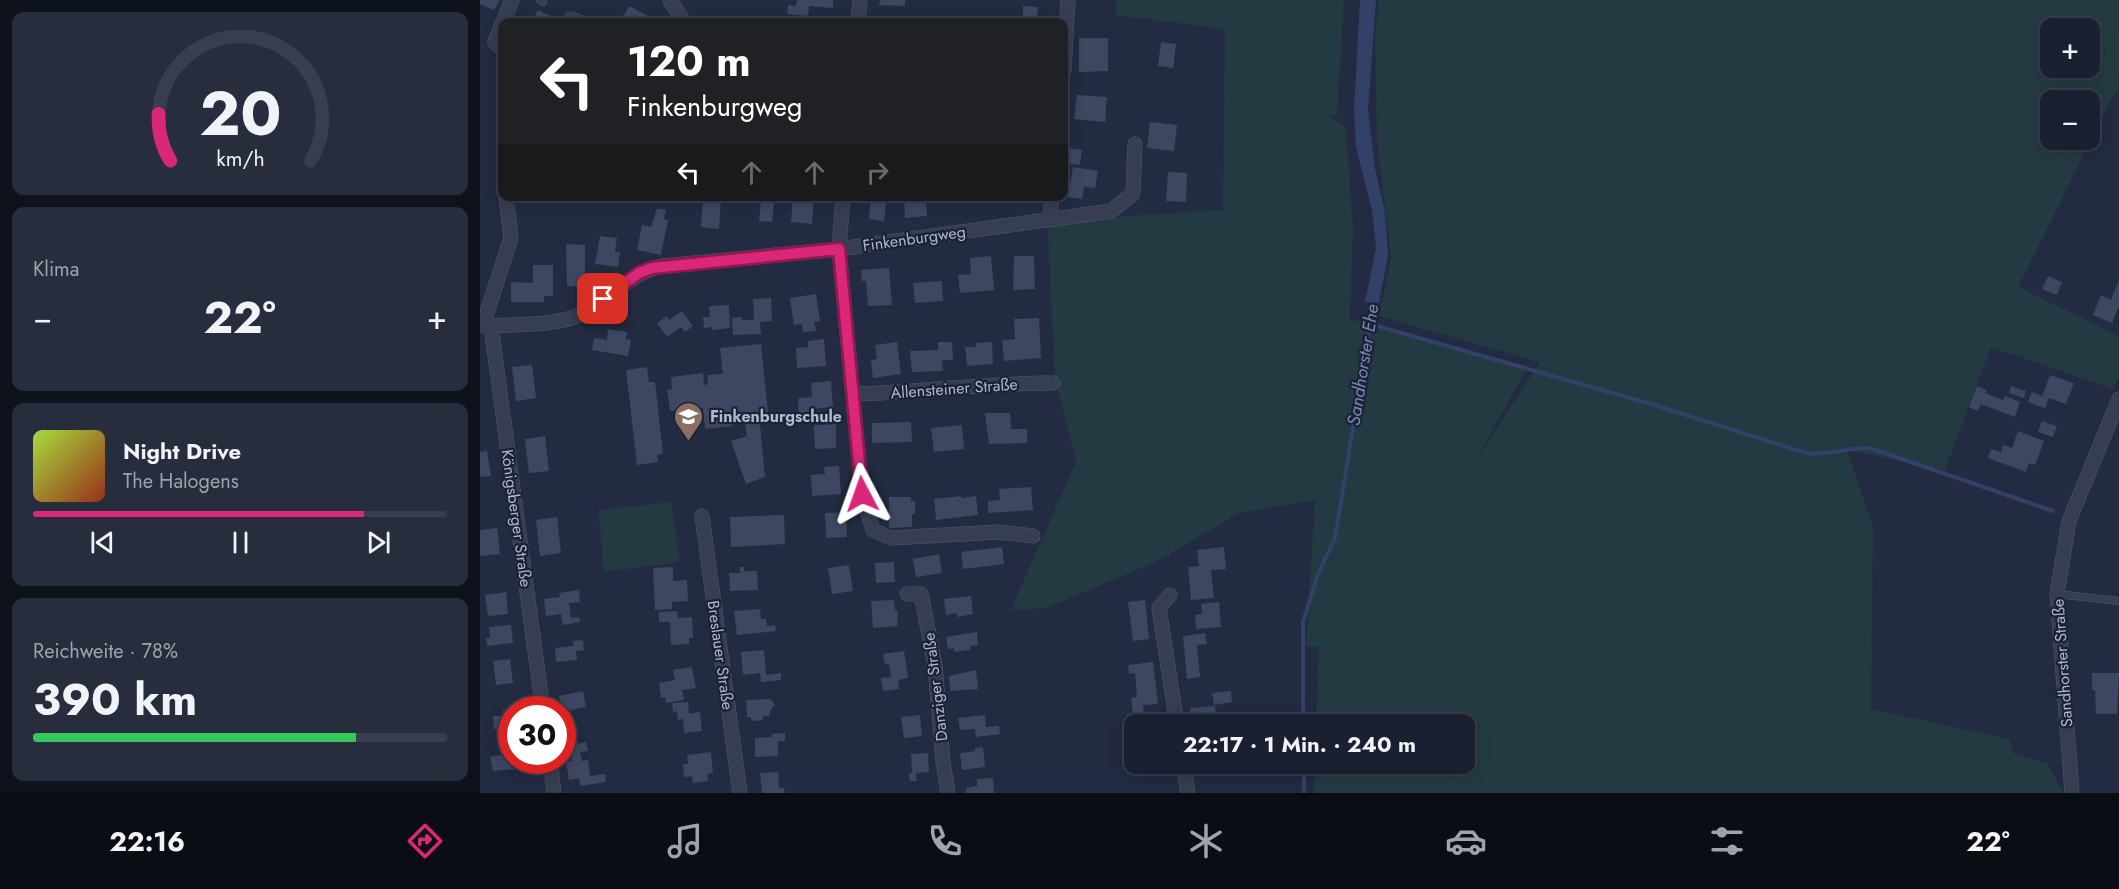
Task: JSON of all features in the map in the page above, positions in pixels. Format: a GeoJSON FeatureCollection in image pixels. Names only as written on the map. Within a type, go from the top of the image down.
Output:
{"type":"FeatureCollection","features":[{"type":"Feature","properties":{"kind":"street"},"geometry":{"type":"LineString","coordinates":[[505,18],[512,0]]}},
{"type":"Feature","properties":{"kind":"street"},"geometry":{"type":"LineString","coordinates":[[670,0],[681,18]]}},
{"type":"Feature","properties":{"kind":"street"},"geometry":{"type":"LineString","coordinates":[[858,18],[860,0]]}},
{"type":"Feature","properties":{"kind":"street"},"geometry":{"type":"LineString","coordinates":[[1067,18],[1068,0]]}},
{"type":"Feature","properties":{"kind":"street","name":"Finkenburgweg"},"geometry":{"type":"LineString","coordinates":[[485,325],[561,320],[576,316],[639,273],[652,268],[839,249],[1111,211],[1133,194],[1135,144]]}},
{"type":"Feature","properties":{"kind":"street"},"geometry":{"type":"LineString","coordinates":[[485,325],[511,238],[507,201]]}},
{"type":"Feature","properties":{"kind":"street"},"geometry":{"type":"LineString","coordinates":[[843,201],[839,249],[862,494],[873,530],[881,535],[902,538],[999,532],[1033,536]]}},
{"type":"Feature","properties":{"kind":"street"},"geometry":{"type":"LineString","coordinates":[[1050,219],[1052,201]]}},
{"type":"Feature","properties":{"kind":"street","name":"Königsberger Straße"},"geometry":{"type":"LineString","coordinates":[[485,325],[541,696]]}},
{"type":"Feature","properties":{"kind":"street","name":"Allensteiner Straße"},"geometry":{"type":"LineString","coordinates":[[854,394],[906,392],[998,383],[1053,383]]}},
{"type":"Feature","properties":{"kind":"street","name":"Sandhorster Straße"},"geometry":{"type":"LineString","coordinates":[[2072,793],[2057,594],[2069,521],[2119,399]]}},
{"type":"Feature","properties":{"kind":"street","name":"Breslauer Straße"},"geometry":{"type":"LineString","coordinates":[[702,516],[740,793]]}},
{"type":"Feature","properties":{"kind":"street","name":"Danziger Straße"},"geometry":{"type":"LineString","coordinates":[[907,594],[921,594],[935,664],[943,762],[948,793]]}},
{"type":"Feature","properties":{"kind":"street"},"geometry":{"type":"LineString","coordinates":[[1170,595],[1159,608],[1175,714]]}},
{"type":"Feature","properties":{"kind":"street"},"geometry":{"type":"LineString","coordinates":[[552,774],[555,793]]}},
{"type":"Feature","properties":{"kind":"street"},"geometry":{"type":"LineString","coordinates":[[1185,774],[1188,793]]}},
{"type":"Feature","properties":{"kind":"lane"},"geometry":{"type":"LineString","coordinates":[[2057,594],[2119,601]]}},
{"type":"Feature","properties":{"kind":"shaded area"},"geometry":{"type":"Polygon","coordinates":[[[1116,0],[1344,0],[1337,116],[1324,114],[1346,127],[1353,229],[1350,319],[1528,366],[1475,462],[1540,362],[1379,316],[1391,257],[1377,141],[1375,33],[1379,0],[2119,0],[2119,93],[2115,92],[2100,122],[2100,90],[2040,90],[2040,150],[2086,150],[2018,287],[2119,336],[2119,376],[2113,389],[1991,347],[1945,470],[1847,450],[1873,528],[1871,709],[2009,739],[2014,754],[2047,763],[2063,793],[1314,793],[1315,774],[1475,774],[1475,714],[1316,714],[1319,647],[1306,646],[1315,500],[1239,513],[1156,562],[1046,608],[1011,610],[1076,462],[1055,379],[1047,221],[1223,210],[1225,29],[1116,15],[1116,0]]]}},
{"type":"Feature","properties":{"kind":"shaded area"},"geometry":{"type":"Polygon","coordinates":[[[671,502],[680,562],[604,572],[598,510],[671,502]]]}},
{"type":"Feature","properties":{"kind":"water"},"geometry":{"type":"Polygon","coordinates":[[[1360,0],[1376,0],[1368,110],[1375,169],[1385,212],[1388,255],[1379,303],[1365,302],[1376,248],[1372,210],[1356,147],[1354,111],[1360,0]]]}},
{"type":"Feature","properties":{"kind":"building"},"geometry":{"type":"Polygon","coordinates":[[[480,0],[499,0],[494,10],[480,4],[480,0]]]}},
{"type":"Feature","properties":{"kind":"building"},"geometry":{"type":"Polygon","coordinates":[[[797,0],[833,0],[833,8],[809,6],[808,16],[787,14],[788,5],[796,6],[797,0]]]}},
{"type":"Feature","properties":{"kind":"building"},"geometry":{"type":"Polygon","coordinates":[[[880,0],[905,0],[905,6],[879,5],[880,0]]]}},
{"type":"Feature","properties":{"kind":"building"},"geometry":{"type":"Polygon","coordinates":[[[629,6],[652,18],[622,18],[629,6]]]}},
{"type":"Feature","properties":{"kind":"building"},"geometry":{"type":"Polygon","coordinates":[[[1023,6],[1038,7],[1037,18],[1023,18],[1023,6]]]}},
{"type":"Feature","properties":{"kind":"building"},"geometry":{"type":"Polygon","coordinates":[[[538,10],[554,18],[534,18],[538,10]]]}},
{"type":"Feature","properties":{"kind":"building"},"geometry":{"type":"Polygon","coordinates":[[[1079,38],[1108,38],[1108,71],[1079,72],[1079,38]]]}},
{"type":"Feature","properties":{"kind":"building"},"geometry":{"type":"Polygon","coordinates":[[[1161,42],[1176,44],[1173,68],[1158,66],[1161,42]]]}},
{"type":"Feature","properties":{"kind":"building"},"geometry":{"type":"Polygon","coordinates":[[[1077,95],[1107,97],[1105,122],[1074,119],[1077,95]]]}},
{"type":"Feature","properties":{"kind":"building"},"geometry":{"type":"Polygon","coordinates":[[[1150,122],[1177,125],[1174,151],[1147,148],[1150,122]]]}},
{"type":"Feature","properties":{"kind":"building"},"geometry":{"type":"Polygon","coordinates":[[[1069,148],[1082,150],[1080,165],[1069,164],[1069,148]]]}},
{"type":"Feature","properties":{"kind":"building"},"geometry":{"type":"Polygon","coordinates":[[[1073,167],[1098,171],[1095,188],[1084,187],[1082,199],[1068,197],[1073,167]]]}},
{"type":"Feature","properties":{"kind":"building"},"geometry":{"type":"Polygon","coordinates":[[[1168,172],[1187,173],[1186,202],[1166,201],[1168,172]]]}},
{"type":"Feature","properties":{"kind":"building"},"geometry":{"type":"Polygon","coordinates":[[[703,201],[721,201],[719,229],[701,227],[703,201]]]}},
{"type":"Feature","properties":{"kind":"building"},"geometry":{"type":"Polygon","coordinates":[[[761,201],[774,201],[772,222],[759,221],[761,201]]]}},
{"type":"Feature","properties":{"kind":"building"},"geometry":{"type":"Polygon","coordinates":[[[793,201],[814,201],[812,224],[791,222],[793,201]]]}},
{"type":"Feature","properties":{"kind":"building"},"geometry":{"type":"Polygon","coordinates":[[[871,201],[886,201],[884,221],[869,219],[871,201]]]}},
{"type":"Feature","properties":{"kind":"building"},"geometry":{"type":"Polygon","coordinates":[[[904,201],[926,201],[927,216],[905,218],[904,201]]]}},
{"type":"Feature","properties":{"kind":"building"},"geometry":{"type":"Polygon","coordinates":[[[657,208],[666,210],[664,219],[668,220],[661,255],[637,250],[642,225],[651,227],[657,208]]]}},
{"type":"Feature","properties":{"kind":"building"},"geometry":{"type":"Polygon","coordinates":[[[600,236],[617,238],[615,252],[620,252],[618,267],[595,264],[600,236]]]}},
{"type":"Feature","properties":{"kind":"building"},"geometry":{"type":"Polygon","coordinates":[[[566,244],[585,245],[585,287],[567,286],[566,244]]]}},
{"type":"Feature","properties":{"kind":"building"},"geometry":{"type":"Polygon","coordinates":[[[991,256],[994,290],[960,293],[958,275],[971,274],[970,258],[991,256]]]}},
{"type":"Feature","properties":{"kind":"building"},"geometry":{"type":"Polygon","coordinates":[[[1014,256],[1034,256],[1035,289],[1013,290],[1014,256]]]}},
{"type":"Feature","properties":{"kind":"building"},"geometry":{"type":"Polygon","coordinates":[[[533,265],[553,265],[553,296],[544,296],[544,302],[511,302],[511,282],[533,283],[533,265]]]}},
{"type":"Feature","properties":{"kind":"building"},"geometry":{"type":"Polygon","coordinates":[[[889,268],[892,305],[868,306],[866,281],[862,281],[861,270],[889,268]]]}},
{"type":"Feature","properties":{"kind":"building"},"geometry":{"type":"Polygon","coordinates":[[[2048,276],[2062,282],[2057,295],[2042,289],[2048,276]]]}},
{"type":"Feature","properties":{"kind":"building"},"geometry":{"type":"Polygon","coordinates":[[[2119,280],[2119,306],[2112,323],[2093,315],[2101,295],[2111,300],[2119,280]]]}},
{"type":"Feature","properties":{"kind":"building"},"geometry":{"type":"Polygon","coordinates":[[[942,281],[943,301],[915,303],[913,283],[942,281]]]}},
{"type":"Feature","properties":{"kind":"building"},"geometry":{"type":"Polygon","coordinates":[[[816,294],[820,321],[814,322],[816,331],[803,332],[802,324],[794,325],[790,298],[816,294]]]}},
{"type":"Feature","properties":{"kind":"building"},"geometry":{"type":"Polygon","coordinates":[[[771,298],[772,321],[760,322],[761,334],[733,335],[732,318],[742,317],[742,320],[754,320],[753,299],[771,298]]]}},
{"type":"Feature","properties":{"kind":"building"},"geometry":{"type":"Polygon","coordinates":[[[729,305],[730,328],[712,330],[712,327],[704,328],[703,317],[710,317],[709,306],[729,305]]]}},
{"type":"Feature","properties":{"kind":"building"},"geometry":{"type":"Polygon","coordinates":[[[682,311],[693,326],[685,332],[681,327],[667,337],[657,323],[667,316],[669,320],[682,311]]]}},
{"type":"Feature","properties":{"kind":"building"},"geometry":{"type":"Polygon","coordinates":[[[1039,318],[1041,358],[1004,361],[1002,340],[1015,339],[1014,319],[1039,318]]]}},
{"type":"Feature","properties":{"kind":"building"},"geometry":{"type":"Polygon","coordinates":[[[608,329],[627,332],[626,339],[631,340],[628,356],[592,350],[594,338],[607,340],[608,329]]]}},
{"type":"Feature","properties":{"kind":"building"},"geometry":{"type":"Polygon","coordinates":[[[824,339],[826,366],[797,368],[796,348],[808,347],[808,341],[824,339]]]}},
{"type":"Feature","properties":{"kind":"building"},"geometry":{"type":"Polygon","coordinates":[[[897,342],[901,374],[873,378],[871,360],[877,359],[875,345],[897,342]]]}},
{"type":"Feature","properties":{"kind":"building"},"geometry":{"type":"Polygon","coordinates":[[[938,342],[952,342],[953,360],[942,360],[943,371],[912,372],[910,351],[938,350],[938,342]]]}},
{"type":"Feature","properties":{"kind":"building"},"geometry":{"type":"Polygon","coordinates":[[[992,342],[993,364],[967,366],[965,347],[976,347],[975,343],[992,342]]]}},
{"type":"Feature","properties":{"kind":"building"},"geometry":{"type":"Polygon","coordinates":[[[761,344],[768,413],[759,414],[765,477],[746,484],[731,441],[747,436],[744,416],[733,417],[733,426],[705,429],[703,408],[670,411],[667,390],[672,389],[671,377],[703,373],[704,385],[708,384],[707,375],[723,374],[720,348],[761,344]]]}},
{"type":"Feature","properties":{"kind":"building"},"geometry":{"type":"Polygon","coordinates":[[[532,365],[536,398],[516,401],[512,367],[532,365]]]}},
{"type":"Feature","properties":{"kind":"building"},"geometry":{"type":"Polygon","coordinates":[[[647,367],[649,382],[655,382],[663,454],[657,455],[658,462],[637,465],[626,370],[647,367]]]}},
{"type":"Feature","properties":{"kind":"building"},"geometry":{"type":"Polygon","coordinates":[[[2050,375],[2074,383],[2066,404],[2049,398],[2045,408],[2028,402],[2032,392],[2042,396],[2050,375]]]}},
{"type":"Feature","properties":{"kind":"building"},"geometry":{"type":"Polygon","coordinates":[[[831,381],[833,407],[811,409],[812,418],[799,419],[799,398],[812,397],[811,383],[831,381]]]}},
{"type":"Feature","properties":{"kind":"building"},"geometry":{"type":"Polygon","coordinates":[[[1977,386],[1987,390],[1985,393],[2003,400],[2005,396],[2020,402],[2015,417],[1981,404],[1978,411],[1969,407],[1977,386]]]}},
{"type":"Feature","properties":{"kind":"building"},"geometry":{"type":"Polygon","coordinates":[[[2011,386],[2026,391],[2024,398],[2009,393],[2011,386]]]}},
{"type":"Feature","properties":{"kind":"building"},"geometry":{"type":"Polygon","coordinates":[[[985,413],[1010,413],[1011,429],[1027,429],[1027,443],[989,444],[985,413]]]}},
{"type":"Feature","properties":{"kind":"building"},"geometry":{"type":"Polygon","coordinates":[[[2042,421],[2057,426],[2053,437],[2038,432],[2042,421]]]}},
{"type":"Feature","properties":{"kind":"building"},"geometry":{"type":"Polygon","coordinates":[[[911,422],[912,442],[872,443],[872,423],[911,422]]]}},
{"type":"Feature","properties":{"kind":"building"},"geometry":{"type":"Polygon","coordinates":[[[836,424],[836,448],[815,449],[814,425],[836,424]]]}},
{"type":"Feature","properties":{"kind":"building"},"geometry":{"type":"Polygon","coordinates":[[[962,425],[964,449],[934,452],[931,428],[962,425]]]}},
{"type":"Feature","properties":{"kind":"building"},"geometry":{"type":"Polygon","coordinates":[[[2018,431],[2044,441],[2035,465],[2029,463],[2026,472],[1988,458],[1991,449],[2001,452],[2003,445],[2012,448],[2018,431]]]}},
{"type":"Feature","properties":{"kind":"building"},"geometry":{"type":"Polygon","coordinates":[[[545,436],[549,471],[529,473],[525,439],[545,436]]]}},
{"type":"Feature","properties":{"kind":"building"},"geometry":{"type":"Polygon","coordinates":[[[487,451],[491,476],[480,477],[480,452],[487,451]]]}},
{"type":"Feature","properties":{"kind":"building"},"geometry":{"type":"Polygon","coordinates":[[[839,466],[841,494],[812,496],[811,475],[825,474],[824,467],[839,466]]]}},
{"type":"Feature","properties":{"kind":"building"},"geometry":{"type":"Polygon","coordinates":[[[1031,487],[1033,510],[988,513],[988,501],[1000,500],[999,489],[1031,487]]]}},
{"type":"Feature","properties":{"kind":"building"},"geometry":{"type":"Polygon","coordinates":[[[961,496],[962,498],[976,496],[978,515],[936,520],[934,499],[961,496]]]}},
{"type":"Feature","properties":{"kind":"building"},"geometry":{"type":"Polygon","coordinates":[[[889,497],[911,497],[911,501],[915,501],[912,527],[889,528],[889,497]]]}},
{"type":"Feature","properties":{"kind":"building"},"geometry":{"type":"Polygon","coordinates":[[[846,512],[847,537],[826,538],[825,513],[846,512]]]}},
{"type":"Feature","properties":{"kind":"building"},"geometry":{"type":"Polygon","coordinates":[[[784,515],[785,544],[731,547],[730,517],[784,515]]]}},
{"type":"Feature","properties":{"kind":"building"},"geometry":{"type":"Polygon","coordinates":[[[557,517],[561,553],[540,556],[536,520],[557,517]]]}},
{"type":"Feature","properties":{"kind":"building"},"geometry":{"type":"Polygon","coordinates":[[[497,528],[500,554],[480,556],[480,530],[497,528]]]}},
{"type":"Feature","properties":{"kind":"building"},"geometry":{"type":"Polygon","coordinates":[[[1002,547],[1004,564],[963,569],[961,552],[1002,547]]]}},
{"type":"Feature","properties":{"kind":"building"},"geometry":{"type":"Polygon","coordinates":[[[1224,547],[1226,569],[1211,570],[1214,598],[1191,600],[1188,567],[1199,566],[1197,550],[1224,547]]]}},
{"type":"Feature","properties":{"kind":"building"},"geometry":{"type":"Polygon","coordinates":[[[939,554],[942,573],[916,577],[913,559],[939,554]]]}},
{"type":"Feature","properties":{"kind":"building"},"geometry":{"type":"Polygon","coordinates":[[[894,562],[895,582],[876,583],[875,563],[894,562]]]}},
{"type":"Feature","properties":{"kind":"building"},"geometry":{"type":"Polygon","coordinates":[[[849,565],[853,591],[832,594],[828,568],[849,565]]]}},
{"type":"Feature","properties":{"kind":"building"},"geometry":{"type":"Polygon","coordinates":[[[673,567],[673,581],[687,580],[688,601],[672,602],[672,609],[655,610],[653,568],[673,567]]]}},
{"type":"Feature","properties":{"kind":"building"},"geometry":{"type":"Polygon","coordinates":[[[740,567],[744,567],[744,571],[757,571],[758,590],[730,591],[729,573],[740,573],[740,567]]]}},
{"type":"Feature","properties":{"kind":"building"},"geometry":{"type":"Polygon","coordinates":[[[579,590],[580,602],[569,603],[571,618],[579,617],[580,622],[563,625],[561,614],[546,616],[544,599],[560,597],[559,593],[579,590]]]}},
{"type":"Feature","properties":{"kind":"building"},"geometry":{"type":"Polygon","coordinates":[[[506,592],[508,614],[488,616],[485,595],[506,592]]]}},
{"type":"Feature","properties":{"kind":"building"},"geometry":{"type":"Polygon","coordinates":[[[971,596],[973,614],[957,617],[957,613],[946,615],[944,599],[971,596]]]}},
{"type":"Feature","properties":{"kind":"building"},"geometry":{"type":"Polygon","coordinates":[[[894,600],[895,611],[898,611],[897,626],[873,628],[871,601],[894,600]]]}},
{"type":"Feature","properties":{"kind":"building"},"geometry":{"type":"Polygon","coordinates":[[[1145,600],[1149,639],[1133,641],[1128,602],[1145,600]]]}},
{"type":"Feature","properties":{"kind":"building"},"geometry":{"type":"Polygon","coordinates":[[[1219,602],[1221,627],[1196,629],[1195,615],[1202,614],[1201,604],[1219,602]]]}},
{"type":"Feature","properties":{"kind":"building"},"geometry":{"type":"Polygon","coordinates":[[[760,609],[761,619],[766,619],[767,626],[775,625],[776,631],[737,635],[734,611],[760,609]]]}},
{"type":"Feature","properties":{"kind":"building"},"geometry":{"type":"Polygon","coordinates":[[[677,611],[678,618],[692,617],[693,638],[689,638],[689,644],[671,645],[670,622],[659,622],[659,612],[677,611]]]}},
{"type":"Feature","properties":{"kind":"building"},"geometry":{"type":"Polygon","coordinates":[[[511,625],[513,643],[487,646],[486,638],[490,638],[489,627],[511,625]]]}},
{"type":"Feature","properties":{"kind":"building"},"geometry":{"type":"Polygon","coordinates":[[[977,632],[978,645],[970,646],[970,650],[954,652],[954,648],[948,649],[946,637],[977,632]]]}},
{"type":"Feature","properties":{"kind":"building"},"geometry":{"type":"Polygon","coordinates":[[[1205,633],[1207,644],[1197,645],[1200,677],[1187,679],[1183,636],[1205,633]]]}},
{"type":"Feature","properties":{"kind":"building"},"geometry":{"type":"Polygon","coordinates":[[[583,640],[584,650],[576,651],[577,660],[556,662],[555,648],[573,646],[573,641],[583,640]]]}},
{"type":"Feature","properties":{"kind":"building"},"geometry":{"type":"Polygon","coordinates":[[[764,650],[766,675],[781,673],[781,680],[761,682],[760,673],[743,675],[741,652],[764,650]]]}},
{"type":"Feature","properties":{"kind":"building"},"geometry":{"type":"Polygon","coordinates":[[[904,651],[908,678],[898,680],[899,689],[883,691],[881,678],[891,677],[889,663],[885,664],[883,654],[904,651]]]}},
{"type":"Feature","properties":{"kind":"building"},"geometry":{"type":"Polygon","coordinates":[[[510,659],[513,683],[496,685],[493,661],[510,659]]]}},
{"type":"Feature","properties":{"kind":"building"},"geometry":{"type":"Polygon","coordinates":[[[1153,662],[1158,704],[1143,705],[1144,714],[1133,714],[1131,698],[1137,697],[1135,673],[1129,674],[1128,665],[1153,662]]]}},
{"type":"Feature","properties":{"kind":"building"},"geometry":{"type":"Polygon","coordinates":[[[692,667],[696,688],[682,690],[684,700],[666,703],[665,697],[661,698],[659,683],[675,680],[673,670],[692,667]]]}},
{"type":"Feature","properties":{"kind":"building"},"geometry":{"type":"Polygon","coordinates":[[[976,670],[978,689],[950,691],[949,676],[976,670]]]}},
{"type":"Feature","properties":{"kind":"building"},"geometry":{"type":"Polygon","coordinates":[[[2092,673],[2119,673],[2117,714],[2096,714],[2092,673]]]}},
{"type":"Feature","properties":{"kind":"building"},"geometry":{"type":"Polygon","coordinates":[[[583,691],[586,707],[576,709],[576,696],[559,696],[583,691]]]}},
{"type":"Feature","properties":{"kind":"building"},"geometry":{"type":"Polygon","coordinates":[[[1231,691],[1232,702],[1214,705],[1212,693],[1231,691]]]}},
{"type":"Feature","properties":{"kind":"building"},"geometry":{"type":"Polygon","coordinates":[[[771,699],[775,705],[770,711],[770,716],[763,716],[763,720],[751,721],[751,717],[747,717],[746,700],[771,699]]]}},
{"type":"Feature","properties":{"kind":"building"},"geometry":{"type":"Polygon","coordinates":[[[688,702],[689,714],[700,712],[702,731],[684,733],[683,719],[678,720],[677,711],[673,712],[672,703],[688,702]]]}},
{"type":"Feature","properties":{"kind":"building"},"geometry":{"type":"Polygon","coordinates":[[[1215,706],[1216,714],[1190,714],[1190,708],[1215,706]]]}},
{"type":"Feature","properties":{"kind":"building"},"geometry":{"type":"Polygon","coordinates":[[[920,715],[922,736],[904,738],[901,717],[920,715]]]}},
{"type":"Feature","properties":{"kind":"building"},"geometry":{"type":"Polygon","coordinates":[[[985,715],[986,727],[999,726],[1000,734],[976,737],[975,729],[960,730],[958,718],[985,715]]]}},
{"type":"Feature","properties":{"kind":"building"},"geometry":{"type":"Polygon","coordinates":[[[493,716],[498,716],[498,729],[494,729],[493,716]]]}},
{"type":"Feature","properties":{"kind":"building"},"geometry":{"type":"Polygon","coordinates":[[[785,733],[785,741],[778,741],[778,756],[755,757],[755,738],[772,737],[772,734],[785,733]]]}},
{"type":"Feature","properties":{"kind":"building"},"geometry":{"type":"Polygon","coordinates":[[[576,740],[578,740],[578,744],[586,742],[588,751],[580,752],[582,761],[588,760],[590,776],[605,774],[606,782],[580,786],[579,778],[569,780],[568,774],[576,774],[576,740]]]}},
{"type":"Feature","properties":{"kind":"building"},"geometry":{"type":"Polygon","coordinates":[[[983,747],[985,767],[962,770],[960,753],[975,751],[975,748],[983,747]]]}},
{"type":"Feature","properties":{"kind":"building"},"geometry":{"type":"Polygon","coordinates":[[[711,752],[713,773],[707,774],[708,781],[693,783],[692,776],[684,777],[683,764],[688,764],[687,755],[711,752]]]}},
{"type":"Feature","properties":{"kind":"building"},"geometry":{"type":"Polygon","coordinates":[[[928,753],[929,772],[916,773],[917,781],[910,781],[911,754],[928,753]]]}},
{"type":"Feature","properties":{"kind":"building"},"geometry":{"type":"Polygon","coordinates":[[[498,756],[498,771],[493,771],[490,757],[498,756]]]}},
{"type":"Feature","properties":{"kind":"building"},"geometry":{"type":"Polygon","coordinates":[[[778,772],[779,788],[784,788],[785,793],[762,793],[760,773],[778,772]]]}},
{"type":"Feature","properties":{"kind":"building"},"geometry":{"type":"Polygon","coordinates":[[[993,778],[994,793],[966,793],[966,788],[977,786],[977,779],[993,778]]]}},
{"type":"Feature","properties":{"kind":"waterway","name":"Sandhorster Ehe"},"geometry":{"type":"LineString","coordinates":[[1303,714],[1303,622],[1318,574],[1335,538],[1374,299]]}},
{"type":"Feature","properties":{"kind":"waterway"},"geometry":{"type":"LineString","coordinates":[[1370,324],[1651,404],[1806,453],[1870,448],[2053,511]]}},
{"type":"Feature","properties":{"kind":"waterway","name":"Sandhorster Ehe"},"geometry":{"type":"LineString","coordinates":[[1304,774],[1304,793]]}},
{"type":"Feature","properties":{"kind":"place","name":"Finkenburgschule"},"geometry":{"type":"Point","coordinates":[689,442]}},
{"type":"Feature","properties":{"kind":"route"},"geometry":{"type":"LineString","coordinates":[[603,299],[639,273],[652,268],[839,249],[862,494]]}}]}
